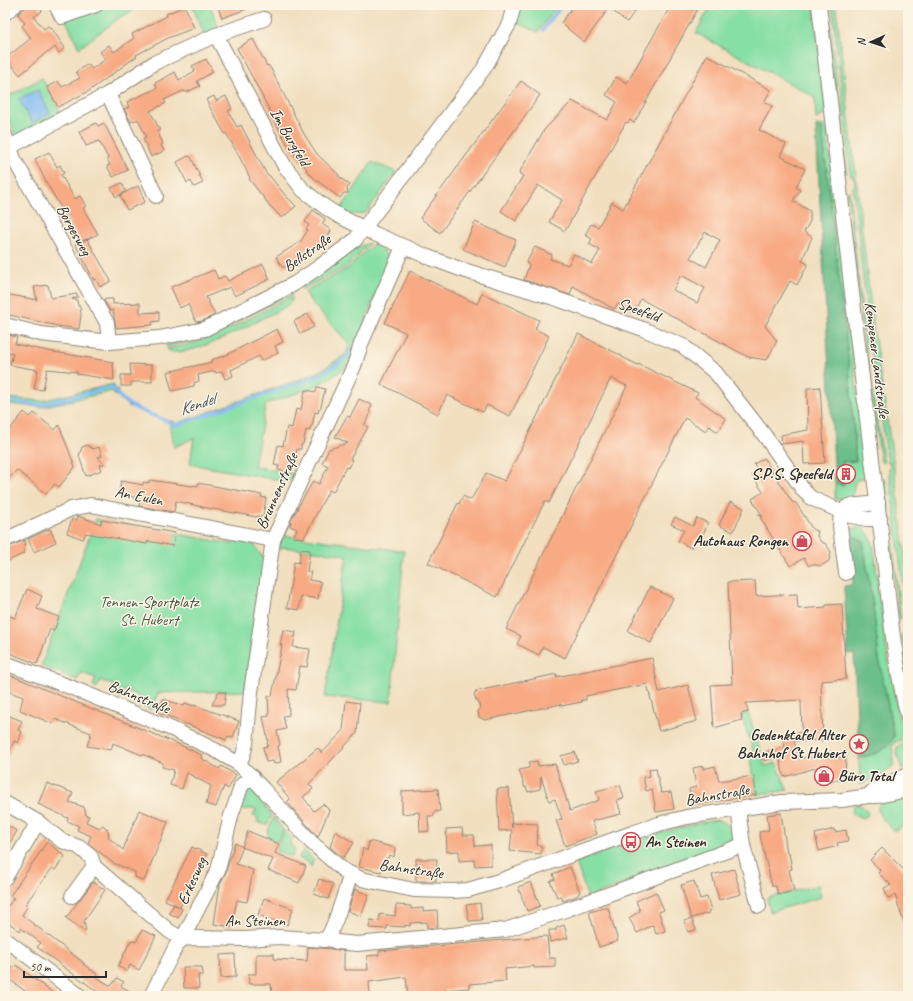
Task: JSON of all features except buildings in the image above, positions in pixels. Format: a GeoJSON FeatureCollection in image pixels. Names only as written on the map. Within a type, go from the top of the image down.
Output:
{"type":"FeatureCollection","features":[{"type":"Feature","properties":{"kind":"street"},"geometry":{"type":"LineString","coordinates":[[5,13],[15,5]]}},
{"type":"Feature","properties":{"kind":"street"},"geometry":{"type":"LineString","coordinates":[[56,5],[62,17],[96,5]]}},
{"type":"Feature","properties":{"kind":"street","name":"Bellstraße"},"geometry":{"type":"LineString","coordinates":[[5,325],[41,334],[109,342],[159,338],[206,329],[294,284],[355,240],[485,67],[509,24],[514,5]]}},
{"type":"Feature","properties":{"kind":"street","name":"Kempener Landstraße"},"geometry":{"type":"LineString","coordinates":[[819,5],[857,343],[880,519],[895,650],[902,695],[908,717]]}},
{"type":"Feature","properties":{"kind":"street"},"geometry":{"type":"LineString","coordinates":[[7,142],[108,94],[154,63],[216,35],[264,19]]}},
{"type":"Feature","properties":{"kind":"street","name":"Im Burgfeld"},"geometry":{"type":"LineString","coordinates":[[216,35],[284,166],[308,194],[339,216],[364,228]]}},
{"type":"Feature","properties":{"kind":"street"},"geometry":{"type":"LineString","coordinates":[[108,94],[156,196]]}},
{"type":"Feature","properties":{"kind":"street","name":"Borgesweg"},"geometry":{"type":"LineString","coordinates":[[7,142],[15,161],[107,323],[109,342]]}},
{"type":"Feature","properties":{"kind":"street","name":"Speefeld"},"geometry":{"type":"LineString","coordinates":[[364,228],[403,247],[460,269],[551,297],[643,328],[683,346],[716,373],[765,436],[804,491],[811,498],[851,516],[867,519],[880,519]]}},
{"type":"Feature","properties":{"kind":"street","name":"Brunnenstraße"},"geometry":{"type":"LineString","coordinates":[[239,764],[246,744],[251,692],[273,540],[354,366],[361,344],[403,247]]}},
{"type":"Feature","properties":{"kind":"street"},"geometry":{"type":"LineString","coordinates":[[846,573],[840,526],[841,511],[849,506],[878,503]]}},
{"type":"Feature","properties":{"kind":"street","name":"An Eulen"},"geometry":{"type":"LineString","coordinates":[[5,540],[71,509],[92,504],[273,540]]}},
{"type":"Feature","properties":{"kind":"street","name":"Bahnstraße"},"geometry":{"type":"LineString","coordinates":[[5,663],[70,687],[172,729],[216,750],[239,764],[252,776],[310,842],[351,874],[372,882],[414,890],[440,892],[468,890],[499,882],[659,824],[687,817],[782,802],[834,800],[878,796],[908,790]]}},
{"type":"Feature","properties":{"kind":"street","name":"Bahnstraße"},"geometry":{"type":"LineString","coordinates":[[868,796],[875,789],[908,775]]}},
{"type":"Feature","properties":{"kind":"street","name":"Erkesweg"},"geometry":{"type":"LineString","coordinates":[[151,996],[176,946],[182,940],[218,870],[231,816],[241,786],[252,776]]}},
{"type":"Feature","properties":{"kind":"street"},"geometry":{"type":"LineString","coordinates":[[5,802],[38,822],[62,841],[79,847],[91,857],[94,866],[169,931],[182,940]]}},
{"type":"Feature","properties":{"kind":"street"},"geometry":{"type":"LineString","coordinates":[[738,809],[743,845],[759,906]]}},
{"type":"Feature","properties":{"kind":"street"},"geometry":{"type":"LineString","coordinates":[[5,878],[38,822]]}},
{"type":"Feature","properties":{"kind":"street","name":"An Steinen"},"geometry":{"type":"LineString","coordinates":[[182,940],[194,938],[279,938],[322,940],[327,938],[337,942],[359,944],[505,930],[568,909],[743,845]]}},
{"type":"Feature","properties":{"kind":"street"},"geometry":{"type":"LineString","coordinates":[[72,896],[94,866]]}},
{"type":"Feature","properties":{"kind":"street"},"geometry":{"type":"LineString","coordinates":[[327,938],[351,874]]}},
{"type":"Feature","properties":{"kind":"street"},"geometry":{"type":"LineString","coordinates":[[5,939],[80,996]]}},
{"type":"Feature","properties":{"kind":"green space"},"geometry":{"type":"Polygon","coordinates":[[[101,5],[145,5],[122,16],[79,48],[65,18],[101,5]]]}},
{"type":"Feature","properties":{"kind":"green space"},"geometry":{"type":"Polygon","coordinates":[[[192,5],[210,5],[219,29],[204,34],[192,5]]]}},
{"type":"Feature","properties":{"kind":"green space"},"geometry":{"type":"Polygon","coordinates":[[[520,5],[558,5],[538,32],[516,22],[520,5]]]}},
{"type":"Feature","properties":{"kind":"green space"},"geometry":{"type":"Polygon","coordinates":[[[711,5],[814,5],[826,114],[816,119],[815,97],[696,33],[711,5]]]}},
{"type":"Feature","properties":{"kind":"green space"},"geometry":{"type":"Polygon","coordinates":[[[825,5],[828,5],[846,174],[844,172],[825,5]]]}},
{"type":"Feature","properties":{"kind":"green space"},"geometry":{"type":"Polygon","coordinates":[[[832,5],[836,5],[874,333],[894,466],[908,578],[907,621],[889,468],[890,462],[888,462],[870,341],[853,187],[855,186],[854,177],[851,176],[832,5]]]}},
{"type":"Feature","properties":{"kind":"green space"},"geometry":{"type":"Polygon","coordinates":[[[42,78],[62,115],[17,137],[5,109],[5,98],[42,78]]]}},
{"type":"Feature","properties":{"kind":"green space"},"geometry":{"type":"Polygon","coordinates":[[[816,125],[825,126],[827,128],[866,473],[866,477],[856,481],[852,496],[842,499],[835,499],[835,482],[843,485],[842,462],[856,460],[849,365],[822,128],[816,128],[816,125]]]}},
{"type":"Feature","properties":{"kind":"green space"},"geometry":{"type":"Polygon","coordinates":[[[816,128],[822,128],[849,365],[856,461],[842,462],[843,486],[835,482],[816,128]]]}},
{"type":"Feature","properties":{"kind":"green space"},"geometry":{"type":"Polygon","coordinates":[[[372,162],[396,172],[366,213],[353,214],[344,211],[341,209],[372,162]]]}},
{"type":"Feature","properties":{"kind":"green space"},"geometry":{"type":"Polygon","coordinates":[[[849,191],[867,356],[884,463],[881,462],[865,357],[847,192],[849,191]]]}},
{"type":"Feature","properties":{"kind":"green space"},"geometry":{"type":"Polygon","coordinates":[[[370,243],[346,267],[302,289],[301,286],[350,250],[370,243]]]}},
{"type":"Feature","properties":{"kind":"green space"},"geometry":{"type":"Polygon","coordinates":[[[373,244],[385,252],[387,266],[350,360],[344,369],[311,388],[266,404],[254,466],[294,474],[289,482],[190,464],[194,438],[174,447],[169,423],[128,406],[114,395],[113,391],[41,407],[5,404],[5,398],[41,401],[114,384],[115,389],[118,390],[118,394],[134,407],[168,421],[174,421],[175,424],[320,371],[345,355],[350,345],[311,302],[305,291],[347,269],[373,244]]]}},
{"type":"Feature","properties":{"kind":"green space"},"geometry":{"type":"Polygon","coordinates":[[[290,291],[292,295],[200,338],[166,347],[167,344],[199,336],[290,291]]]}},
{"type":"Feature","properties":{"kind":"green space"},"geometry":{"type":"Polygon","coordinates":[[[292,297],[292,301],[281,309],[220,339],[199,347],[179,352],[167,349],[201,340],[232,328],[292,297]]]}},
{"type":"Feature","properties":{"kind":"green space"},"geometry":{"type":"Polygon","coordinates":[[[883,480],[886,480],[901,619],[899,619],[897,604],[883,480]]]}},
{"type":"Feature","properties":{"kind":"green space","name":"Tennen-Sportplatz St. Hubert"},"geometry":{"type":"Polygon","coordinates":[[[96,519],[233,544],[234,537],[251,540],[265,561],[245,691],[158,693],[151,710],[137,704],[139,696],[124,690],[121,698],[113,694],[115,686],[100,680],[97,688],[93,686],[96,678],[81,673],[77,680],[41,666],[96,519]]]}},
{"type":"Feature","properties":{"kind":"green space"},"geometry":{"type":"Polygon","coordinates":[[[860,525],[869,535],[874,548],[886,644],[904,739],[895,742],[892,746],[894,760],[893,766],[880,776],[860,785],[859,758],[880,751],[888,745],[894,736],[879,659],[863,541],[847,536],[849,528],[856,529],[860,525]]]}},
{"type":"Feature","properties":{"kind":"green space"},"geometry":{"type":"Polygon","coordinates":[[[281,535],[404,551],[391,702],[325,697],[347,555],[283,547],[279,550],[281,535]]]}},
{"type":"Feature","properties":{"kind":"green space"},"geometry":{"type":"Polygon","coordinates":[[[847,536],[858,538],[863,541],[873,605],[879,659],[894,736],[888,746],[880,752],[859,758],[854,654],[848,654],[844,586],[851,585],[853,582],[851,552],[847,536]]]}},
{"type":"Feature","properties":{"kind":"green space"},"geometry":{"type":"Polygon","coordinates":[[[901,634],[903,634],[908,666],[908,682],[901,634]]]}},
{"type":"Feature","properties":{"kind":"green space"},"geometry":{"type":"Polygon","coordinates":[[[748,712],[765,766],[776,763],[788,790],[756,795],[751,758],[755,756],[741,715],[748,712]]]}},
{"type":"Feature","properties":{"kind":"green space"},"geometry":{"type":"Polygon","coordinates":[[[905,744],[908,757],[905,767],[902,770],[896,750],[898,746],[905,744]]]}},
{"type":"Feature","properties":{"kind":"green space"},"geometry":{"type":"Polygon","coordinates":[[[250,788],[272,815],[267,825],[257,822],[258,818],[253,816],[256,810],[240,809],[247,790],[250,788]]]}},
{"type":"Feature","properties":{"kind":"green space"},"geometry":{"type":"Polygon","coordinates":[[[905,795],[908,800],[908,821],[897,830],[893,830],[880,816],[878,806],[887,800],[905,795]]]}},
{"type":"Feature","properties":{"kind":"green space"},"geometry":{"type":"Polygon","coordinates":[[[853,805],[863,807],[868,815],[863,818],[852,814],[853,805]]]}},
{"type":"Feature","properties":{"kind":"green space"},"geometry":{"type":"Polygon","coordinates":[[[274,817],[283,830],[277,842],[268,837],[269,835],[267,833],[274,817]]]}},
{"type":"Feature","properties":{"kind":"green space"},"geometry":{"type":"Polygon","coordinates":[[[716,820],[725,823],[729,827],[733,837],[731,842],[588,898],[576,862],[663,832],[716,820]]]}},
{"type":"Feature","properties":{"kind":"green space"},"geometry":{"type":"Polygon","coordinates":[[[284,830],[293,839],[290,843],[295,849],[292,857],[276,851],[284,830]]]}},
{"type":"Feature","properties":{"kind":"green space"},"geometry":{"type":"Polygon","coordinates":[[[304,850],[314,860],[311,867],[308,862],[299,858],[304,850]]]}},
{"type":"Feature","properties":{"kind":"green space"},"geometry":{"type":"Polygon","coordinates":[[[818,885],[821,897],[770,912],[767,898],[818,885]]]}},
{"type":"Feature","properties":{"kind":"water"},"geometry":{"type":"Polygon","coordinates":[[[38,90],[50,113],[32,123],[19,99],[38,90]]]}},
{"type":"Feature","properties":{"kind":"waterway","name":"Kendel"},"geometry":{"type":"LineString","coordinates":[[543,30],[562,5]]}},
{"type":"Feature","properties":{"kind":"waterway","name":"Kendel"},"geometry":{"type":"LineString","coordinates":[[5,401],[40,405],[112,387],[130,405],[169,422],[174,426],[321,375],[346,358],[350,351]]}},
{"type":"Feature","properties":{"kind":"place","name":"S.P.S. Speefeld"},"geometry":{"type":"Point","coordinates":[846,474]}},
{"type":"Feature","properties":{"kind":"place","name":"Autohaus Rongen"},"geometry":{"type":"Point","coordinates":[802,541]}},
{"type":"Feature","properties":{"kind":"place","name":"Gedenktafel Alter Bahnhof St Hubert"},"geometry":{"type":"Point","coordinates":[859,744]}},
{"type":"Feature","properties":{"kind":"place","name":"Büro Total"},"geometry":{"type":"Point","coordinates":[824,776]}},
{"type":"Feature","properties":{"kind":"place","name":"An Steinen"},"geometry":{"type":"Point","coordinates":[631,842]}}]}
